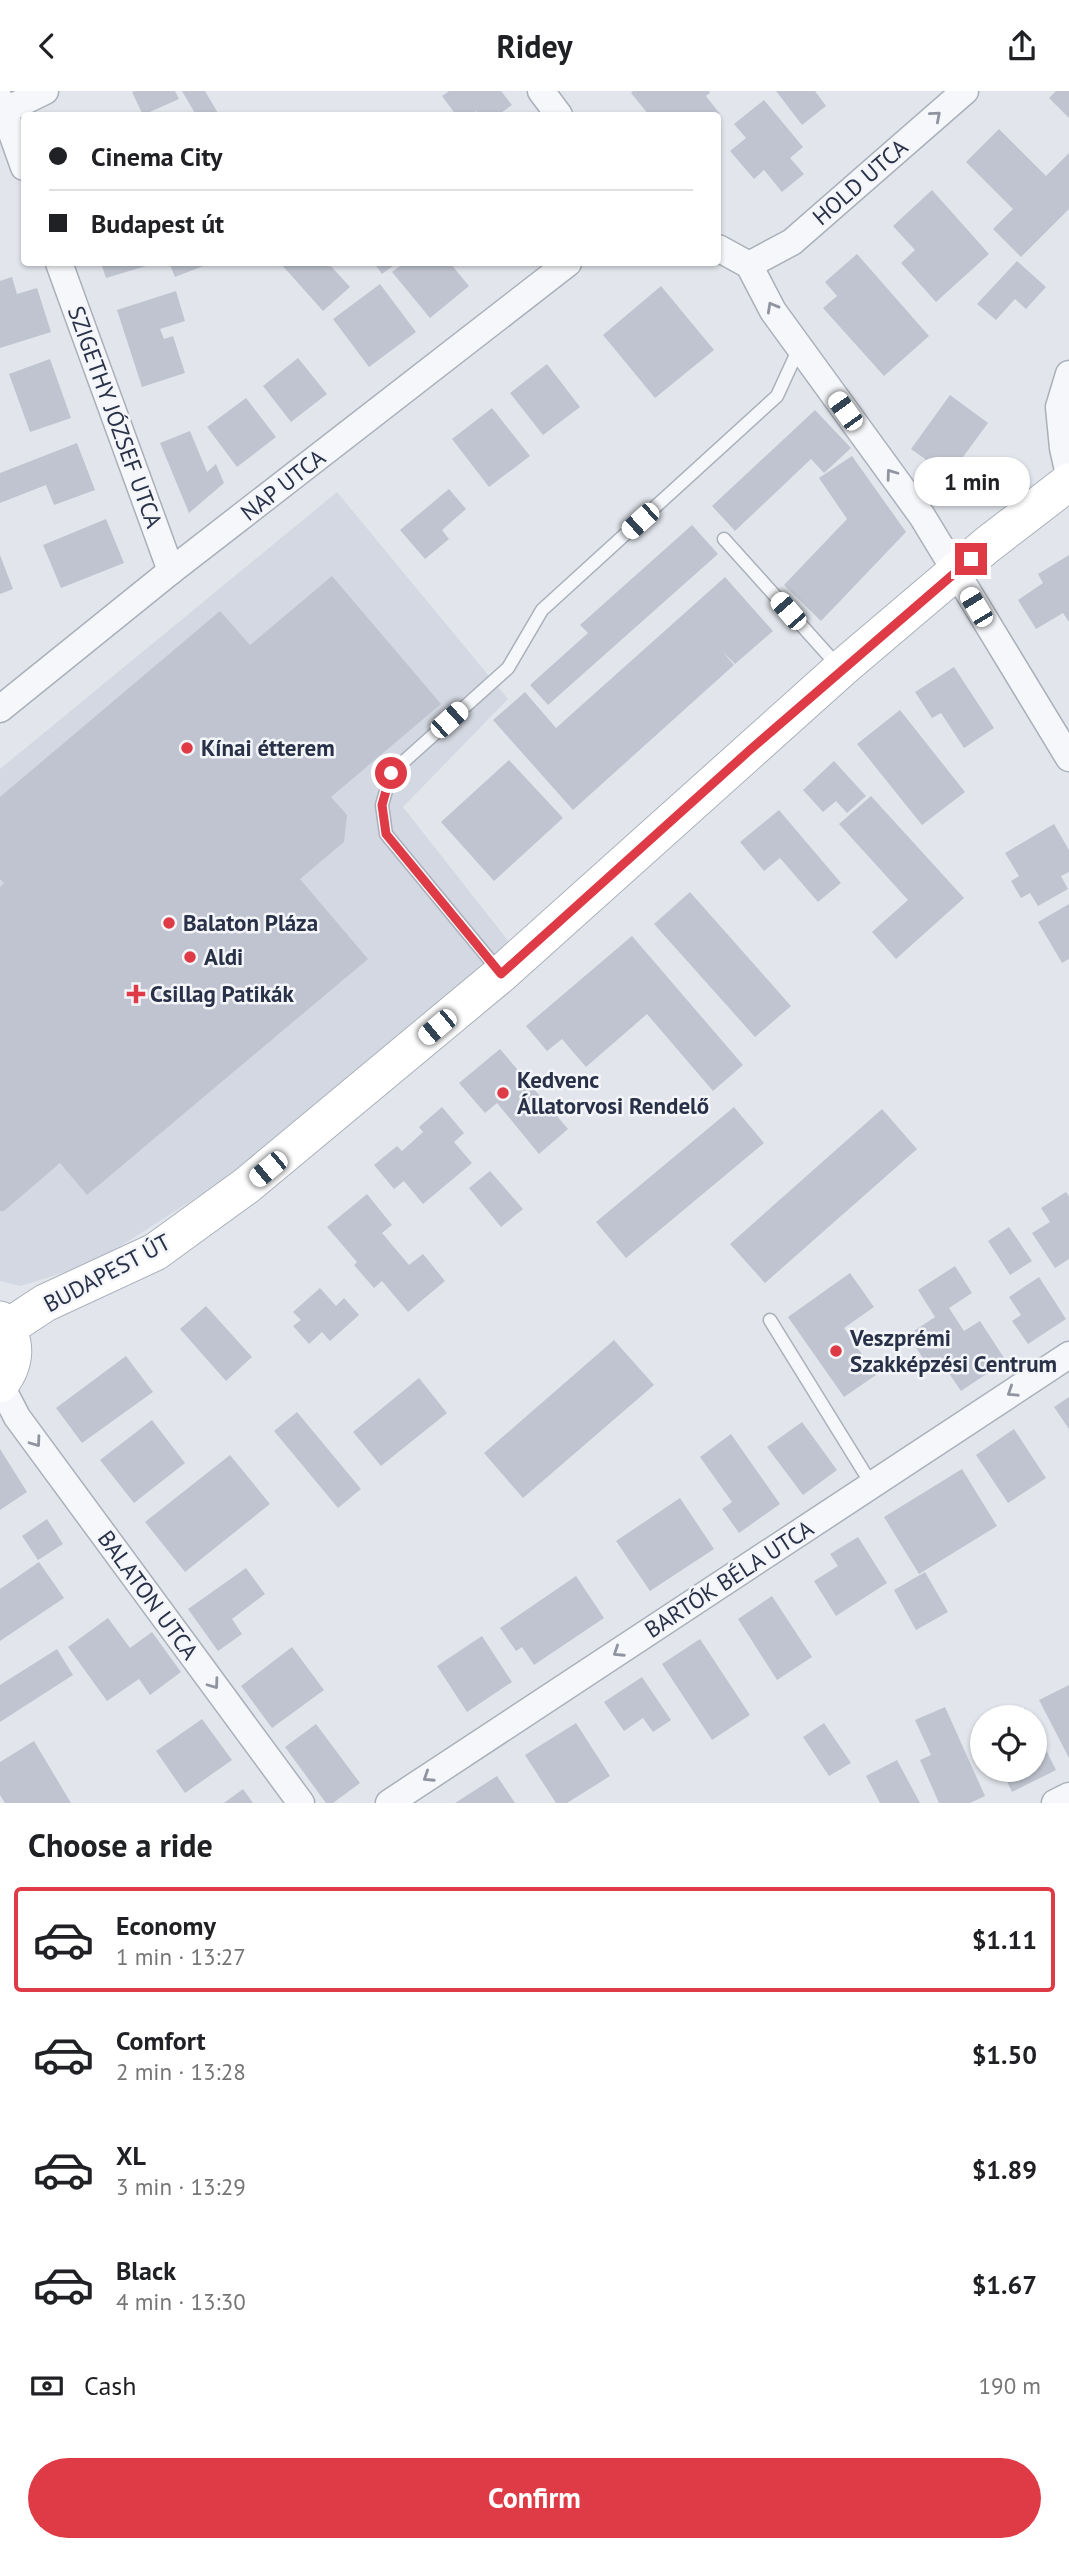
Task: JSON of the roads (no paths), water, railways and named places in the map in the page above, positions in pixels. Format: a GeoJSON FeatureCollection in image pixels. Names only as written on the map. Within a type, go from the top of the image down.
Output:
{"type":"FeatureCollection","features":[{"type":"Feature","properties":{"kind":"main road","name":"BUDAPEST ÚT"},"geometry":{"type":"LineString","coordinates":[[0,1384],[9,1371],[13,1357],[13,1342],[4,1324],[155,1252],[246,1186],[501,974],[841,669],[955,572],[1069,482]]}},
{"type":"Feature","properties":{"kind":"street"},"geometry":{"type":"LineString","coordinates":[[21,159],[1,108],[45,91]]}},
{"type":"Feature","properties":{"kind":"street"},"geometry":{"type":"LineString","coordinates":[[541,91],[557,112]]}},
{"type":"Feature","properties":{"kind":"street","name":"HOLD UTCA"},"geometry":{"type":"LineString","coordinates":[[749,265],[792,242],[965,91]]}},
{"type":"Feature","properties":{"kind":"street"},"geometry":{"type":"LineString","coordinates":[[721,250],[749,265],[772,311],[922,516],[1069,758]]}},
{"type":"Feature","properties":{"kind":"street","name":"SZIGETHY JÓZSEF UTCA"},"geometry":{"type":"LineString","coordinates":[[60,266],[172,571]]}},
{"type":"Feature","properties":{"kind":"street","name":"NAP UTCA"},"geometry":{"type":"LineString","coordinates":[[0,709],[172,571],[564,266]]}},
{"type":"Feature","properties":{"kind":"street"},"geometry":{"type":"LineString","coordinates":[[1069,374],[1059,407],[1069,475]]}},
{"type":"Feature","properties":{"kind":"street","name":"BARTÓK BÉLA UTCA"},"geometry":{"type":"LineString","coordinates":[[389,1803],[1069,1355]]}},
{"type":"Feature","properties":{"kind":"street","name":"BALATON UTCA"},"geometry":{"type":"LineString","coordinates":[[0,1384],[18,1417],[301,1803]]}},
{"type":"Feature","properties":{"kind":"street"},"geometry":{"type":"LineString","coordinates":[[1055,1803],[1069,1796]]}},
{"type":"Feature","properties":{"kind":"lane"},"geometry":{"type":"LineString","coordinates":[[501,974],[386,834],[382,805],[391,773],[508,668],[542,610],[777,396],[800,347]]}},
{"type":"Feature","properties":{"kind":"lane"},"geometry":{"type":"LineString","coordinates":[[724,539],[841,669]]}},
{"type":"Feature","properties":{"kind":"lane"},"geometry":{"type":"LineString","coordinates":[[771,1320],[872,1485]]}},
{"type":"Feature","properties":{"kind":"place","name":"Kínai étterem"},"geometry":{"type":"Point","coordinates":[187,748]}},
{"type":"Feature","properties":{"kind":"place","name":"Balaton Pláza"},"geometry":{"type":"Point","coordinates":[169,923]}},
{"type":"Feature","properties":{"kind":"place","name":"Aldi"},"geometry":{"type":"Point","coordinates":[190,957]}},
{"type":"Feature","properties":{"kind":"place","name":"Csillag Patikák"},"geometry":{"type":"Point","coordinates":[136,994]}},
{"type":"Feature","properties":{"kind":"place","name":"Kedvenc Állatorvosi Rendelő"},"geometry":{"type":"Point","coordinates":[503,1093]}},
{"type":"Feature","properties":{"kind":"place","name":"Veszprémi Szakképzési Centrum"},"geometry":{"type":"Point","coordinates":[836,1351]}}]}
